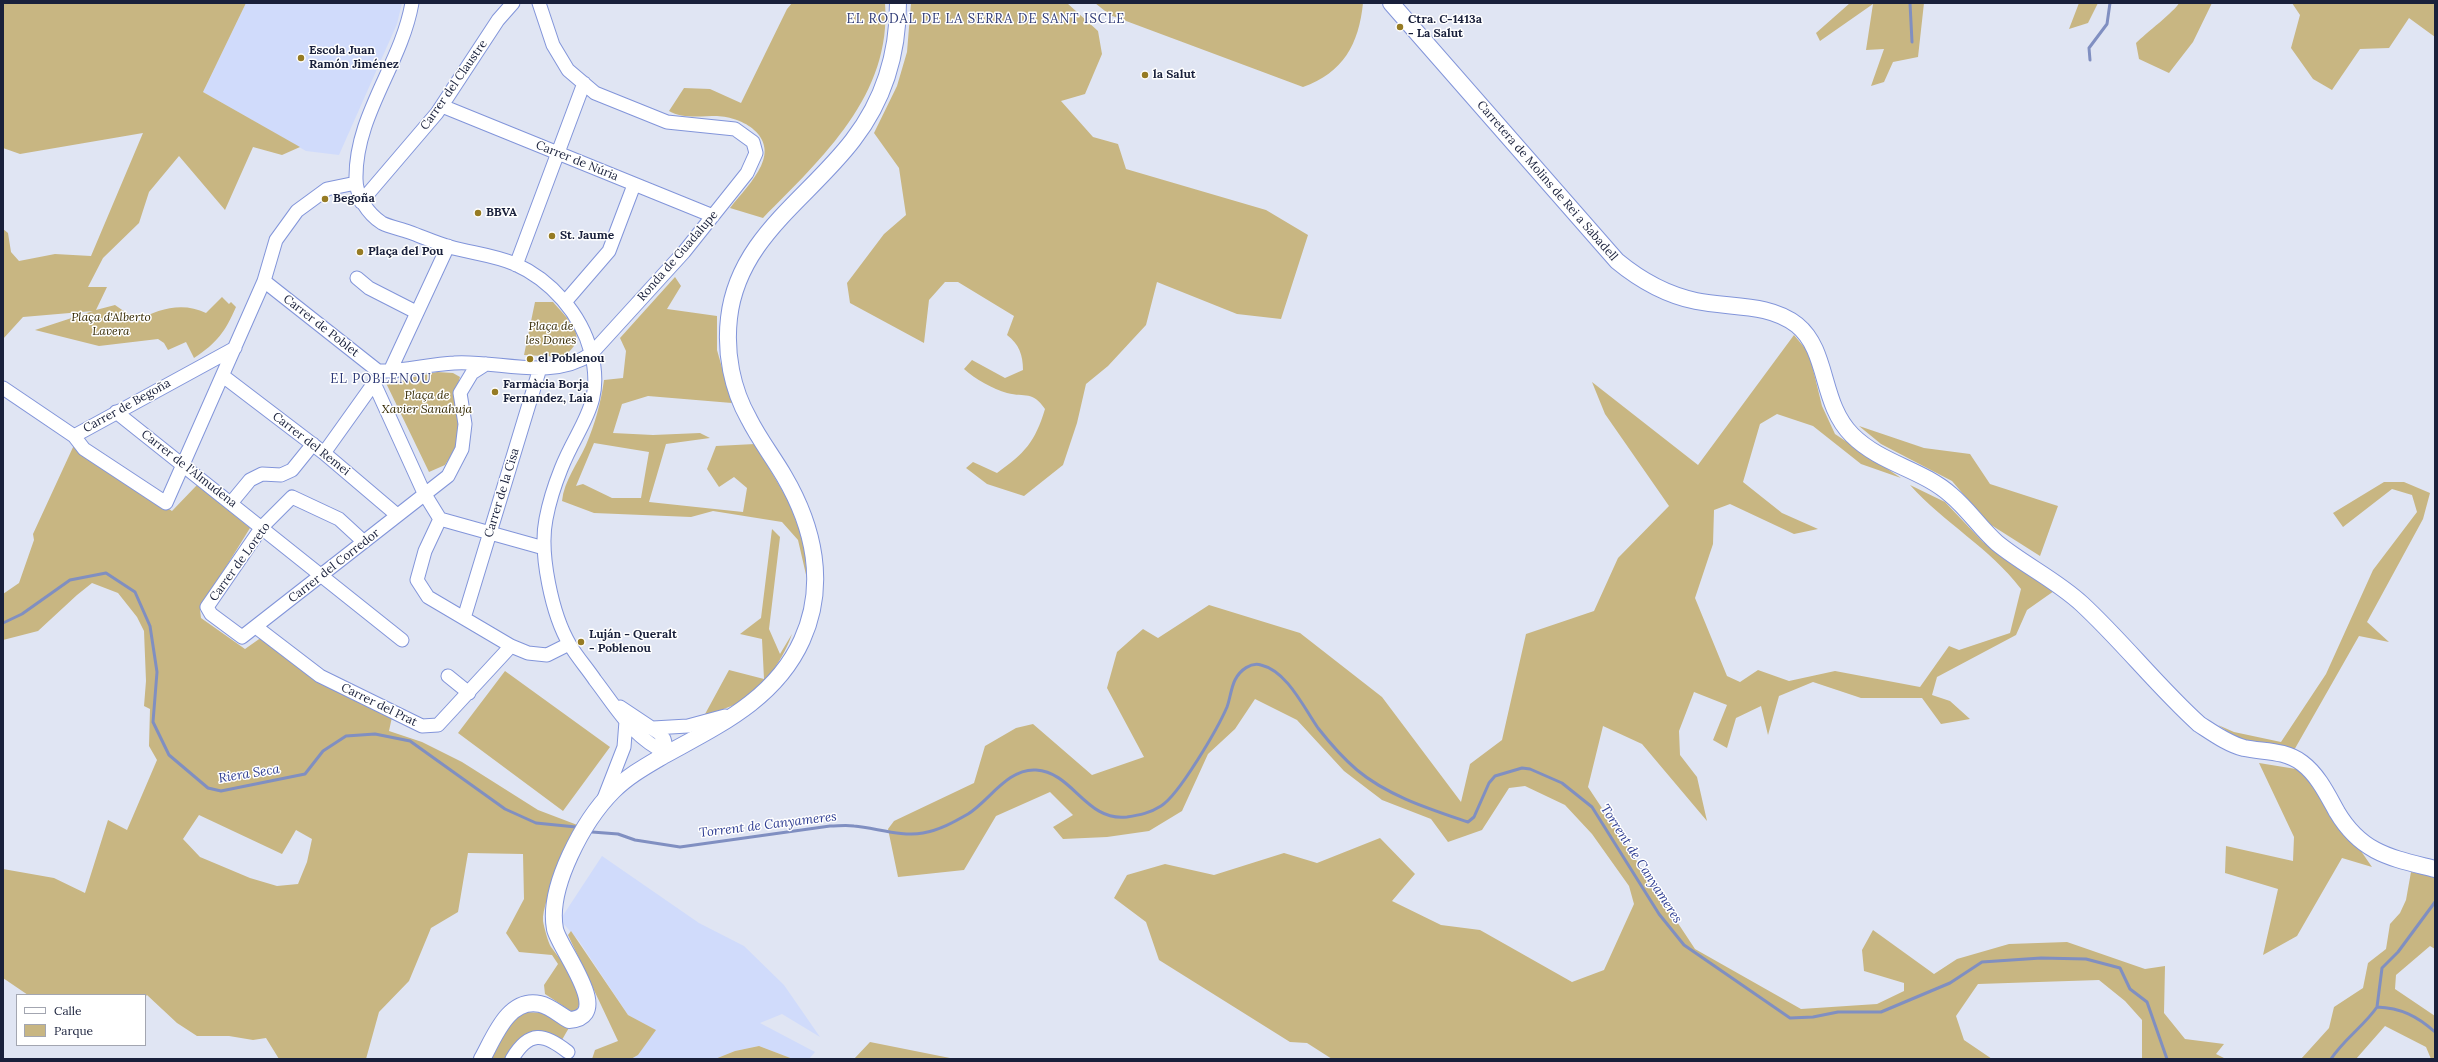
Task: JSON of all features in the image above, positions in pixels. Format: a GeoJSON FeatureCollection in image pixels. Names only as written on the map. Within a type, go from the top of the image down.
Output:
{"type":"FeatureCollection","features":[{"type":"Feature","properties":{"kind":"main road"},"geometry":{"type":"LineString","coordinates":[[482,1059],[508,1015],[525,1004],[544,1005],[569,1020],[582,1017],[586,1012],[587,994],[557,936],[554,906],[557,891],[573,852],[603,802],[633,774],[745,709],[772,685],[794,656],[803,640],[810,616],[816,577],[812,542],[804,514],[784,476],[748,419],[735,385],[728,352],[730,307],[740,274],[759,241],[842,154],[872,111],[882,90],[892,60],[898,3]]}},
{"type":"Feature","properties":{"kind":"main road","name":"Carretera de Molins de Rei a Sabadell"},"geometry":{"type":"LineString","coordinates":[[1391,3],[1617,261],[1635,275],[1671,294],[1704,303],[1766,311],[1785,317],[1795,324],[1813,343],[1835,412],[1847,430],[1860,443],[1882,458],[1932,482],[1950,494],[1998,544],[2049,577],[2083,605],[2199,724],[2221,738],[2244,748],[2275,750],[2302,762],[2319,780],[2342,819],[2358,840],[2385,857],[2435,869]]}},
{"type":"Feature","properties":{"kind":"street"},"geometry":{"type":"LineString","coordinates":[[412,3],[408,24],[398,53],[368,112],[357,154],[356,182],[361,202],[381,223],[448,246],[516,265],[544,284],[566,302],[583,329],[591,354],[594,391],[587,420],[561,468],[545,521],[544,548],[553,602],[569,644],[626,721],[643,740],[668,754]]}},
{"type":"Feature","properties":{"kind":"street","name":"Carrer del Claustre"},"geometry":{"type":"LineString","coordinates":[[361,202],[442,106],[498,20],[513,3]]}},
{"type":"Feature","properties":{"kind":"street"},"geometry":{"type":"LineString","coordinates":[[516,265],[584,83],[568,70],[553,45],[539,3]]}},
{"type":"Feature","properties":{"kind":"street","name":"Ronda de Guadalupe"},"geometry":{"type":"LineString","coordinates":[[584,83],[595,93],[667,122],[735,129],[753,142],[756,153],[747,173],[684,252],[591,354]]}},
{"type":"Feature","properties":{"kind":"street","name":"Carrer de Núria"},"geometry":{"type":"LineString","coordinates":[[442,106],[713,216]]}},
{"type":"Feature","properties":{"kind":"street"},"geometry":{"type":"LineString","coordinates":[[74,436],[84,449],[166,503],[185,465],[264,281],[276,240],[297,211],[327,189],[356,182]]}},
{"type":"Feature","properties":{"kind":"street"},"geometry":{"type":"LineString","coordinates":[[566,302],[609,250],[634,184]]}},
{"type":"Feature","properties":{"kind":"street"},"geometry":{"type":"LineString","coordinates":[[324,453],[381,375],[416,312],[448,246]]}},
{"type":"Feature","properties":{"kind":"street"},"geometry":{"type":"LineString","coordinates":[[357,278],[369,288],[416,312]]}},
{"type":"Feature","properties":{"kind":"street","name":"Carrer de Poblet"},"geometry":{"type":"LineString","coordinates":[[264,281],[381,375]]}},
{"type":"Feature","properties":{"kind":"street","name":"Carrer de Begoña"},"geometry":{"type":"LineString","coordinates":[[3,388],[74,436],[235,348]]}},
{"type":"Feature","properties":{"kind":"street"},"geometry":{"type":"LineString","coordinates":[[381,375],[398,368],[455,362],[540,368],[577,362],[591,354]]}},
{"type":"Feature","properties":{"kind":"street"},"geometry":{"type":"LineString","coordinates":[[424,493],[448,476],[462,449],[465,424],[460,393],[472,373],[486,364]]}},
{"type":"Feature","properties":{"kind":"street","name":"Carrer de la Cisa"},"geometry":{"type":"LineString","coordinates":[[464,618],[540,368]]}},
{"type":"Feature","properties":{"kind":"street"},"geometry":{"type":"LineString","coordinates":[[381,375],[424,493],[440,519],[544,548]]}},
{"type":"Feature","properties":{"kind":"street","name":"Carrer del Remei"},"geometry":{"type":"LineString","coordinates":[[223,376],[313,444],[397,515]]}},
{"type":"Feature","properties":{"kind":"street","name":"Carrer de l'Almudena"},"geometry":{"type":"LineString","coordinates":[[116,412],[185,465],[402,640]]}},
{"type":"Feature","properties":{"kind":"street"},"geometry":{"type":"LineString","coordinates":[[231,503],[250,480],[262,474],[281,476],[292,470],[313,444]]}},
{"type":"Feature","properties":{"kind":"street","name":"Carrer del Corredor"},"geometry":{"type":"LineString","coordinates":[[242,637],[322,576],[424,493]]}},
{"type":"Feature","properties":{"kind":"street","name":"Carrer de Loreto"},"geometry":{"type":"LineString","coordinates":[[242,637],[211,614],[208,607],[262,527],[292,497],[339,519],[364,542]]}},
{"type":"Feature","properties":{"kind":"street"},"geometry":{"type":"LineString","coordinates":[[440,519],[425,551],[417,580],[428,597],[511,646],[528,653],[547,655],[569,644]]}},
{"type":"Feature","properties":{"kind":"street","name":"Carrer del Prat"},"geometry":{"type":"LineString","coordinates":[[256,626],[320,676],[422,726],[438,725],[511,646]]}},
{"type":"Feature","properties":{"kind":"street"},"geometry":{"type":"LineString","coordinates":[[448,676],[469,693]]}},
{"type":"Feature","properties":{"kind":"street"},"geometry":{"type":"LineString","coordinates":[[614,704],[653,728],[664,739],[668,754]]}},
{"type":"Feature","properties":{"kind":"street"},"geometry":{"type":"LineString","coordinates":[[653,728],[701,724],[745,709]]}},
{"type":"Feature","properties":{"kind":"street"},"geometry":{"type":"LineString","coordinates":[[603,802],[624,747],[626,721]]}},
{"type":"Feature","properties":{"kind":"street"},"geometry":{"type":"LineString","coordinates":[[512,1059],[521,1044],[538,1038],[552,1039],[568,1052]]}},
{"type":"Feature","properties":{"kind":"shaded area","name":"Escola Juan Ramón Jiménez"},"geometry":{"type":"Polygon","coordinates":[[[246,3],[402,3],[397,24],[339,155],[306,151],[203,92],[246,3]]]}},
{"type":"Feature","properties":{"kind":"shaded area"},"geometry":{"type":"Polygon","coordinates":[[[602,856],[699,923],[744,946],[784,985],[820,1037],[782,1014],[760,1023],[815,1052],[809,1059],[793,1059],[759,1046],[735,1051],[715,1059],[631,1059],[638,1055],[655,1030],[628,1015],[579,941],[560,920],[602,856]]]}},
{"type":"Feature","properties":{"kind":"green space","name":"Plaça d'Alberto Lavera"},"geometry":{"type":"Polygon","coordinates":[[[3,3],[246,3],[203,92],[300,147],[282,155],[253,147],[225,210],[179,156],[149,192],[139,223],[103,258],[88,287],[107,287],[96,310],[115,305],[138,321],[146,316],[171,308],[189,308],[206,313],[222,297],[229,304],[231,302],[236,307],[224,330],[209,347],[194,358],[186,342],[168,350],[164,343],[158,339],[99,346],[35,330],[93,311],[23,317],[3,339],[3,229],[8,233],[11,252],[19,261],[55,254],[91,256],[143,133],[20,154],[3,148],[3,3]]]}},
{"type":"Feature","properties":{"kind":"green space"},"geometry":{"type":"Polygon","coordinates":[[[792,3],[885,3],[884,36],[877,67],[865,96],[849,122],[808,172],[763,218],[730,208],[747,188],[761,166],[764,155],[764,146],[761,137],[746,124],[727,117],[686,116],[674,114],[669,111],[684,88],[710,89],[741,103],[787,9],[792,3]]]}},
{"type":"Feature","properties":{"kind":"green space"},"geometry":{"type":"Polygon","coordinates":[[[911,3],[1067,3],[1098,31],[1102,54],[1085,94],[1061,101],[1093,137],[1118,144],[1126,169],[1266,210],[1308,235],[1281,319],[1237,314],[1157,282],[1146,325],[1108,366],[1086,384],[1077,423],[1063,465],[1024,496],[987,484],[966,468],[973,462],[997,473],[1007,466],[1028,446],[1037,430],[1045,409],[1036,399],[1032,397],[1007,393],[996,389],[979,380],[964,369],[972,360],[1005,378],[1023,370],[1020,350],[1015,342],[1007,335],[1014,316],[958,282],[945,282],[929,300],[924,343],[850,303],[847,283],[884,234],[906,215],[899,168],[874,133],[897,86],[907,52],[911,3]]]}},
{"type":"Feature","properties":{"kind":"green space"},"geometry":{"type":"Polygon","coordinates":[[[1095,3],[1363,3],[1358,31],[1353,44],[1339,65],[1329,74],[1303,87],[1110,15],[1095,3]]]}},
{"type":"Feature","properties":{"kind":"green space"},"geometry":{"type":"Polygon","coordinates":[[[1850,3],[1924,3],[1918,57],[1893,62],[1884,82],[1871,86],[1884,49],[1866,50],[1873,4],[1820,41],[1816,33],[1850,3]]]}},
{"type":"Feature","properties":{"kind":"green space"},"geometry":{"type":"Polygon","coordinates":[[[2079,3],[2098,3],[2088,23],[2069,29],[2079,3]]]}},
{"type":"Feature","properties":{"kind":"green space"},"geometry":{"type":"Polygon","coordinates":[[[2179,3],[2212,3],[2193,42],[2169,73],[2139,59],[2136,43],[2179,3]]]}},
{"type":"Feature","properties":{"kind":"green space"},"geometry":{"type":"Polygon","coordinates":[[[2292,3],[2435,3],[2435,37],[2409,18],[2389,48],[2360,49],[2332,90],[2313,79],[2291,48],[2300,15],[2292,3]]]}},
{"type":"Feature","properties":{"kind":"green space"},"geometry":{"type":"Polygon","coordinates":[[[675,277],[681,286],[667,309],[717,316],[717,350],[732,403],[648,396],[622,404],[613,433],[653,435],[700,433],[710,438],[666,444],[649,502],[743,512],[747,488],[734,477],[719,487],[707,469],[716,446],[755,444],[789,502],[804,543],[807,579],[798,540],[782,522],[713,511],[691,517],[594,513],[562,501],[565,486],[586,445],[592,429],[604,380],[623,378],[626,351],[620,338],[675,277]],[[594,443],[576,486],[583,484],[612,498],[641,498],[649,452],[594,443]]]}},
{"type":"Feature","properties":{"kind":"green space","name":"Plaça de les Dones"},"geometry":{"type":"Polygon","coordinates":[[[535,302],[553,302],[575,330],[577,336],[576,343],[571,350],[562,357],[524,355],[535,302]]]}},
{"type":"Feature","properties":{"kind":"green space"},"geometry":{"type":"Polygon","coordinates":[[[1794,335],[1809,353],[1822,406],[1835,434],[1901,478],[1861,464],[1813,426],[1777,414],[1760,424],[1743,482],[1782,513],[1818,529],[1794,534],[1730,504],[1714,510],[1713,544],[1695,598],[1727,676],[1740,682],[1758,670],[1789,681],[1835,671],[1920,687],[1949,646],[1959,650],[2010,633],[2021,589],[2009,574],[1981,548],[1937,512],[1910,485],[1945,502],[1983,542],[2045,582],[2054,591],[2027,610],[2016,635],[1937,677],[1932,695],[1950,701],[1970,719],[1941,724],[1922,698],[1861,698],[1813,682],[1779,696],[1768,735],[1761,706],[1736,718],[1727,748],[1713,740],[1727,705],[1694,692],[1679,731],[1680,755],[1697,777],[1707,821],[1642,744],[1603,726],[1588,787],[1695,949],[1801,1009],[1877,1004],[1904,991],[1904,983],[1864,971],[1862,950],[1873,930],[1934,974],[1957,959],[2009,944],[2067,942],[2145,969],[2165,966],[2164,1013],[2185,1039],[2224,1044],[2216,1054],[2226,1059],[2142,1059],[2142,1020],[2125,1001],[2099,980],[1978,984],[1956,1016],[1964,1040],[1992,1059],[1332,1059],[1307,1043],[1290,1042],[1159,960],[1146,922],[1114,898],[1127,875],[1165,864],[1214,875],[1284,853],[1317,863],[1380,838],[1415,874],[1392,901],[1441,925],[1480,930],[1572,982],[1604,970],[1634,904],[1629,886],[1592,834],[1565,805],[1525,786],[1509,788],[1482,830],[1448,842],[1431,819],[1382,800],[1344,771],[1297,720],[1255,699],[1235,729],[1208,754],[1182,811],[1149,831],[1107,837],[1063,839],[1053,827],[1073,815],[1050,792],[996,816],[964,870],[898,877],[888,829],[894,821],[974,783],[985,746],[1016,728],[1033,724],[1092,775],[1144,757],[1107,688],[1117,652],[1143,629],[1158,638],[1209,605],[1300,633],[1382,697],[1461,802],[1470,764],[1502,740],[1526,634],[1594,611],[1618,558],[1669,506],[1605,414],[1592,382],[1698,465],[1794,335]]]}},
{"type":"Feature","properties":{"kind":"green space","name":"Plaça de Xavier Sanahuja"},"geometry":{"type":"Polygon","coordinates":[[[437,372],[453,373],[460,377],[455,395],[460,423],[455,449],[445,465],[429,472],[386,383],[437,372]]]}},
{"type":"Feature","properties":{"kind":"green space"},"geometry":{"type":"Polygon","coordinates":[[[1859,426],[1924,448],[1970,454],[1990,484],[2058,506],[2040,556],[1988,523],[1952,481],[1881,444],[1859,426]]]}},
{"type":"Feature","properties":{"kind":"green space"},"geometry":{"type":"Polygon","coordinates":[[[74,445],[172,511],[197,485],[250,528],[200,609],[201,618],[245,649],[262,637],[392,717],[389,731],[422,742],[462,762],[538,810],[580,826],[552,887],[547,900],[543,921],[551,947],[569,970],[578,988],[580,997],[579,1005],[574,1013],[545,994],[544,985],[558,964],[552,955],[519,952],[506,933],[524,899],[523,854],[468,853],[458,912],[431,928],[409,981],[379,1012],[366,1059],[279,1059],[266,1038],[253,1040],[229,1036],[197,1036],[177,1023],[147,995],[146,996],[146,994],[27,994],[3,978],[3,869],[54,878],[85,893],[108,820],[127,830],[157,760],[149,746],[150,709],[144,706],[146,681],[144,631],[137,617],[118,593],[92,583],[38,631],[3,640],[3,594],[19,583],[34,540],[33,534],[74,445]],[[199,815],[183,839],[200,857],[250,878],[277,886],[298,884],[307,862],[312,839],[296,830],[282,854],[199,815]]]}},
{"type":"Feature","properties":{"kind":"green space"},"geometry":{"type":"Polygon","coordinates":[[[2384,482],[2404,482],[2430,493],[2423,519],[2367,622],[2389,642],[2359,636],[2293,752],[2243,742],[2218,725],[2234,732],[2281,742],[2326,674],[2373,570],[2417,512],[2412,495],[2392,489],[2343,527],[2333,513],[2384,482]]]}},
{"type":"Feature","properties":{"kind":"green space"},"geometry":{"type":"Polygon","coordinates":[[[772,529],[780,537],[769,629],[780,654],[792,634],[773,671],[752,695],[729,707],[704,716],[729,670],[764,679],[762,639],[740,634],[761,618],[772,529]]]}},
{"type":"Feature","properties":{"kind":"green space"},"geometry":{"type":"Polygon","coordinates":[[[505,671],[610,747],[563,811],[458,733],[505,671]]]}},
{"type":"Feature","properties":{"kind":"green space"},"geometry":{"type":"Polygon","coordinates":[[[2259,763],[2296,769],[2316,786],[2372,867],[2342,858],[2297,936],[2263,955],[2278,889],[2225,873],[2226,846],[2293,861],[2294,837],[2259,763]]]}},
{"type":"Feature","properties":{"kind":"green space"},"geometry":{"type":"Polygon","coordinates":[[[2411,872],[2435,877],[2435,949],[2430,946],[2396,975],[2395,989],[2435,1016],[2435,1059],[2431,1059],[2426,1047],[2385,1026],[2356,1059],[2301,1059],[2329,1028],[2334,1007],[2363,988],[2368,963],[2386,949],[2390,924],[2400,913],[2406,900],[2411,872]]]}},
{"type":"Feature","properties":{"kind":"green space"},"geometry":{"type":"Polygon","coordinates":[[[571,931],[628,1015],[656,1030],[638,1055],[631,1059],[592,1059],[595,1050],[618,1041],[568,935],[571,931]]]}},
{"type":"Feature","properties":{"kind":"green space"},"geometry":{"type":"Polygon","coordinates":[[[525,1012],[544,1013],[570,1026],[559,1045],[538,1037],[512,1059],[486,1059],[504,1028],[525,1012]]]}},
{"type":"Feature","properties":{"kind":"green space"},"geometry":{"type":"Polygon","coordinates":[[[870,1042],[955,1059],[854,1059],[870,1042]]]}},
{"type":"Feature","properties":{"kind":"green space"},"geometry":{"type":"Polygon","coordinates":[[[759,1046],[793,1059],[715,1059],[735,1051],[759,1046]]]}},
{"type":"Feature","properties":{"kind":"waterway"},"geometry":{"type":"LineString","coordinates":[[1910,3],[1912,42]]}},
{"type":"Feature","properties":{"kind":"waterway"},"geometry":{"type":"LineString","coordinates":[[2090,60],[2089,48],[2107,24],[2110,3]]}},
{"type":"Feature","properties":{"kind":"waterway","name":"Riera Seca"},"geometry":{"type":"LineString","coordinates":[[3,623],[22,614],[70,580],[106,573],[135,592],[150,626],[157,672],[153,722],[169,755],[208,788],[221,791],[305,774],[323,751],[346,736],[375,734],[410,741],[505,809],[536,823],[576,827]]}},
{"type":"Feature","properties":{"kind":"waterway","name":"Torrent de Canyameres"},"geometry":{"type":"LineString","coordinates":[[592,832],[618,834],[635,840],[680,847],[830,826],[854,826],[906,834],[923,833],[941,828],[968,814],[999,786],[1017,774],[1036,770],[1049,773],[1060,779],[1090,805],[1101,812],[1113,816],[1127,817],[1141,814],[1161,806],[1178,789],[1207,745],[1222,717],[1227,707],[1232,686],[1237,676],[1246,668],[1257,664],[1270,669],[1287,682],[1318,728],[1341,755],[1357,770],[1382,787],[1424,807],[1468,822],[1474,817],[1489,783],[1495,776],[1522,768],[1530,769],[1562,783],[1592,807],[1659,914],[1684,945],[1790,1018],[1813,1017],[1838,1012],[1881,1012],[1950,983],[1982,962],[2041,958],[2086,959],[2120,968],[2130,989],[2147,1002],[2167,1059]]}},
{"type":"Feature","properties":{"kind":"waterway"},"geometry":{"type":"LineString","coordinates":[[2377,1007],[2382,968],[2398,952],[2435,902]]}},
{"type":"Feature","properties":{"kind":"waterway"},"geometry":{"type":"LineString","coordinates":[[2331,1059],[2377,1007],[2394,1009],[2415,1017],[2435,1032]]}},
{"type":"Feature","properties":{"kind":"place","name":"Ctra. C-1413a - La Salut"},"geometry":{"type":"Point","coordinates":[1400,27]}},
{"type":"Feature","properties":{"kind":"place","name":"Escola Juan Ramón Jiménez"},"geometry":{"type":"Point","coordinates":[301,58]}},
{"type":"Feature","properties":{"kind":"place","name":"la Salut"},"geometry":{"type":"Point","coordinates":[1145,75]}},
{"type":"Feature","properties":{"kind":"place","name":"Begoña"},"geometry":{"type":"Point","coordinates":[325,199]}},
{"type":"Feature","properties":{"kind":"place","name":"BBVA"},"geometry":{"type":"Point","coordinates":[478,213]}},
{"type":"Feature","properties":{"kind":"place","name":"St. Jaume"},"geometry":{"type":"Point","coordinates":[552,236]}},
{"type":"Feature","properties":{"kind":"place","name":"Plaça del Pou"},"geometry":{"type":"Point","coordinates":[360,252]}},
{"type":"Feature","properties":{"kind":"place","name":"el Poblenou"},"geometry":{"type":"Point","coordinates":[530,359]}},
{"type":"Feature","properties":{"kind":"place","name":"Farmàcia Borja Fernandez, Laia"},"geometry":{"type":"Point","coordinates":[495,392]}},
{"type":"Feature","properties":{"kind":"place","name":"Luján - Queralt - Poblenou"},"geometry":{"type":"Point","coordinates":[581,642]}},
{"type":"Feature","properties":{"kind":"district","name":"EL RODAL DE LA SERRA DE SANT ISCLE"},"geometry":{"type":"Point","coordinates":[986,19]}},
{"type":"Feature","properties":{"kind":"district","name":"EL POBLENOU"},"geometry":{"type":"Point","coordinates":[381,379]}}]}
